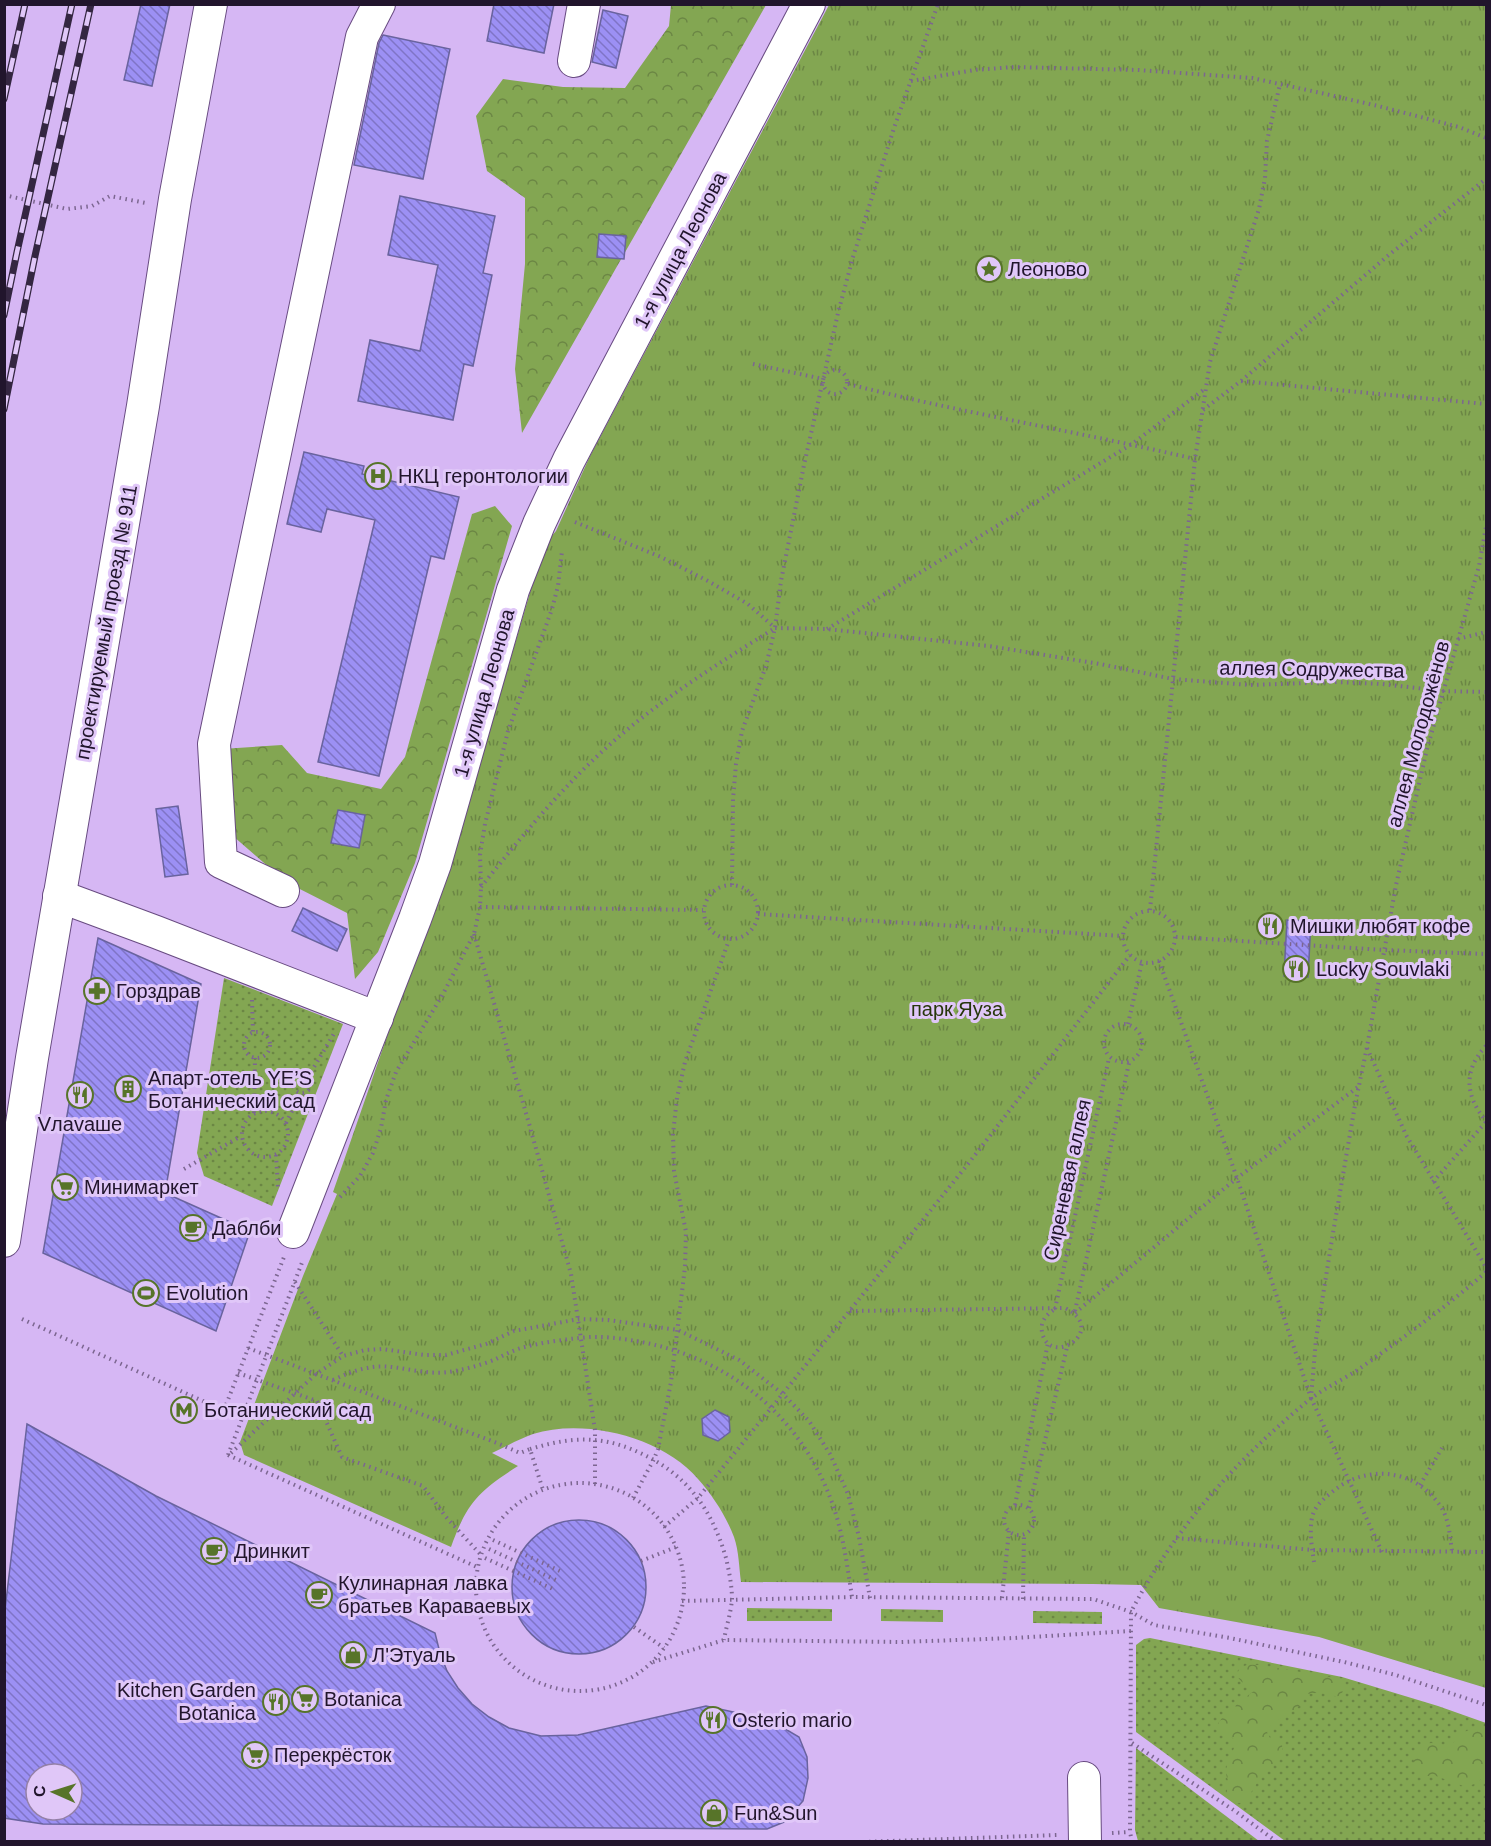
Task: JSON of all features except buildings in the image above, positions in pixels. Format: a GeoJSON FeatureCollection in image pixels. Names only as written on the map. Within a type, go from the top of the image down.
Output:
{"type":"FeatureCollection","features":[{"type":"Feature","properties":{"kind":"street","name":"проектируемый проезд № 911"},"geometry":{"type":"LineString","coordinates":[[4,1241],[32,1058],[143,406],[175,199],[212,4]]}},
{"type":"Feature","properties":{"kind":"street"},"geometry":{"type":"LineString","coordinates":[[283,891],[221,862],[213,744],[362,37],[379,4]]}},
{"type":"Feature","properties":{"kind":"street"},"geometry":{"type":"LineString","coordinates":[[574,61],[584,4]]}},
{"type":"Feature","properties":{"kind":"street","name":"1-я улица Леонова"},"geometry":{"type":"LineString","coordinates":[[293,1232],[435,864],[513,590],[538,524],[569,460],[809,4]]}},
{"type":"Feature","properties":{"kind":"street"},"geometry":{"type":"LineString","coordinates":[[59,896],[377,1018]]}},
{"type":"Feature","properties":{"kind":"street"},"geometry":{"type":"LineString","coordinates":[[1084,1778],[1085,1838]]}},
{"type":"Feature","properties":{"kind":"path"},"geometry":{"type":"LineString","coordinates":[[732,885],[733,799],[742,731],[766,666],[775,628],[781,581],[793,521],[838,313],[853,257],[910,81],[938,4]]}},
{"type":"Feature","properties":{"kind":"path"},"geometry":{"type":"LineString","coordinates":[[910,81],[974,70],[1014,68],[1137,70],[1252,78],[1459,127],[1486,138]]}},
{"type":"Feature","properties":{"kind":"path"},"geometry":{"type":"LineString","coordinates":[[1150,910],[1195,459],[1210,362],[1259,209],[1265,178],[1267,141],[1280,84]]}},
{"type":"Feature","properties":{"kind":"path"},"geometry":{"type":"LineString","coordinates":[[1203,410],[1241,381],[1358,280],[1486,179]]}},
{"type":"Feature","properties":{"kind":"path"},"geometry":{"type":"LineString","coordinates":[[4,195],[67,208],[92,206],[110,196],[156,205]]}},
{"type":"Feature","properties":{"kind":"path"},"geometry":{"type":"LineString","coordinates":[[753,364],[823,379]]}},
{"type":"Feature","properties":{"kind":"path"},"geometry":{"type":"LineString","coordinates":[[838,369],[844,372],[848,384],[844,390],[832,394],[823,386],[823,379],[826,373],[838,369]]}},
{"type":"Feature","properties":{"kind":"path"},"geometry":{"type":"LineString","coordinates":[[1241,381],[1486,404]]}},
{"type":"Feature","properties":{"kind":"path"},"geometry":{"type":"LineString","coordinates":[[848,384],[929,404],[1132,444],[1195,459]]}},
{"type":"Feature","properties":{"kind":"path"},"geometry":{"type":"LineString","coordinates":[[826,629],[1132,444],[1206,388]]}},
{"type":"Feature","properties":{"kind":"path"},"geometry":{"type":"LineString","coordinates":[[574,522],[661,557],[708,581],[748,604],[775,628]]}},
{"type":"Feature","properties":{"kind":"path","name":"аллея Молодожёнов"},"geometry":{"type":"LineString","coordinates":[[1311,1398],[1318,1328],[1358,1087],[1403,853],[1427,749],[1479,566],[1486,527]]}},
{"type":"Feature","properties":{"kind":"path"},"geometry":{"type":"LineString","coordinates":[[481,886],[528,828],[575,778],[627,730],[683,688],[775,628]]}},
{"type":"Feature","properties":{"kind":"path","name":"аллея Содружества"},"geometry":{"type":"LineString","coordinates":[[775,628],[826,629],[989,646],[1056,656],[1173,679],[1250,685],[1326,682],[1382,684],[1443,691],[1486,692]]}},
{"type":"Feature","properties":{"kind":"path"},"geometry":{"type":"LineString","coordinates":[[1458,639],[1486,632]]}},
{"type":"Feature","properties":{"kind":"path"},"geometry":{"type":"LineString","coordinates":[[732,885],[746,889],[755,900],[758,914],[754,927],[743,937],[729,940],[716,935],[706,924],[703,910],[708,897],[713,892],[718,888],[732,885]]}},
{"type":"Feature","properties":{"kind":"path"},"geometry":{"type":"LineString","coordinates":[[480,907],[703,910]]}},
{"type":"Feature","properties":{"kind":"path"},"geometry":{"type":"LineString","coordinates":[[1150,910],[1168,918],[1176,938],[1167,956],[1148,963],[1130,955],[1123,936],[1125,926],[1131,918],[1140,912],[1150,910]]}},
{"type":"Feature","properties":{"kind":"path"},"geometry":{"type":"LineString","coordinates":[[758,914],[1123,936]]}},
{"type":"Feature","properties":{"kind":"path"},"geometry":{"type":"LineString","coordinates":[[474,934],[571,1274],[595,1440],[594,1484]]}},
{"type":"Feature","properties":{"kind":"path"},"geometry":{"type":"LineString","coordinates":[[1176,938],[1486,954]]}},
{"type":"Feature","properties":{"kind":"path"},"geometry":{"type":"LineString","coordinates":[[633,1498],[654,1459],[666,1413],[685,1267],[686,1232],[674,1171],[673,1134],[676,1098],[685,1062],[729,940]]}},
{"type":"Feature","properties":{"kind":"path"},"geometry":{"type":"LineString","coordinates":[[664,1527],[698,1498],[783,1394],[968,1164],[1130,955]]}},
{"type":"Feature","properties":{"kind":"path"},"geometry":{"type":"LineString","coordinates":[[1158,961],[1237,1178],[1311,1398],[1382,1552]]}},
{"type":"Feature","properties":{"kind":"path"},"geometry":{"type":"LineString","coordinates":[[1128,1024],[1142,962]]}},
{"type":"Feature","properties":{"kind":"path"},"geometry":{"type":"LineString","coordinates":[[252,997],[253,1032]]}},
{"type":"Feature","properties":{"kind":"path"},"geometry":{"type":"LineString","coordinates":[[1118,1024],[1128,1024],[1137,1029],[1142,1038],[1143,1048],[1138,1057],[1129,1063],[1118,1063],[1109,1058],[1104,1049],[1104,1039],[1109,1030],[1118,1024]]}},
{"type":"Feature","properties":{"kind":"path"},"geometry":{"type":"LineString","coordinates":[[260,1031],[270,1040],[270,1047],[268,1053],[262,1058],[255,1058],[249,1055],[244,1042],[247,1036],[260,1031]]}},
{"type":"Feature","properties":{"kind":"path"},"geometry":{"type":"LineString","coordinates":[[308,1077],[336,1031]]}},
{"type":"Feature","properties":{"kind":"path"},"geometry":{"type":"LineString","coordinates":[[1433,1182],[1486,1121],[1471,1098],[1469,1084],[1471,1070],[1477,1057],[1486,1046]]}},
{"type":"Feature","properties":{"kind":"path"},"geometry":{"type":"LineString","coordinates":[[1367,1047],[1406,1135],[1486,1267]]}},
{"type":"Feature","properties":{"kind":"path"},"geometry":{"type":"LineString","coordinates":[[254,1113],[255,1058]]}},
{"type":"Feature","properties":{"kind":"path","name":"Сиреневая аллея"},"geometry":{"type":"LineString","coordinates":[[1055,1309],[1109,1058]]}},
{"type":"Feature","properties":{"kind":"path","name":"Сиреневая аллея"},"geometry":{"type":"LineString","coordinates":[[1075,1313],[1129,1063]]}},
{"type":"Feature","properties":{"kind":"path"},"geometry":{"type":"LineString","coordinates":[[303,1075],[311,1082],[310,1088],[301,1093],[295,1091],[293,1086],[297,1076],[303,1075]]}},
{"type":"Feature","properties":{"kind":"path"},"geometry":{"type":"LineString","coordinates":[[1075,1313],[1237,1178],[1358,1087]]}},
{"type":"Feature","properties":{"kind":"path"},"geometry":{"type":"LineString","coordinates":[[286,1123],[301,1093]]}},
{"type":"Feature","properties":{"kind":"path"},"geometry":{"type":"LineString","coordinates":[[262,1110],[272,1111],[286,1123],[289,1132],[287,1141],[276,1155],[267,1158],[258,1157],[244,1145],[241,1136],[242,1127],[254,1113],[262,1110]]}},
{"type":"Feature","properties":{"kind":"path"},"geometry":{"type":"LineString","coordinates":[[184,1169],[241,1136]]}},
{"type":"Feature","properties":{"kind":"path"},"geometry":{"type":"LineString","coordinates":[[276,1155],[279,1197]]}},
{"type":"Feature","properties":{"kind":"path"},"geometry":{"type":"LineString","coordinates":[[224,1410],[293,1232]]}},
{"type":"Feature","properties":{"kind":"path"},"geometry":{"type":"LineString","coordinates":[[1132,1842],[1130,1832],[1131,1612],[1143,1589],[1176,1538],[1251,1451],[1311,1398],[1375,1358],[1434,1315],[1486,1272]]}},
{"type":"Feature","properties":{"kind":"path"},"geometry":{"type":"LineString","coordinates":[[295,1282],[343,1356]]}},
{"type":"Feature","properties":{"kind":"path"},"geometry":{"type":"LineString","coordinates":[[850,1311],[1065,1308],[1075,1313],[1080,1322],[1081,1332],[1076,1341],[1067,1347],[1057,1347],[1048,1343],[1042,1334],[1042,1324],[1046,1314],[1055,1309]]}},
{"type":"Feature","properties":{"kind":"path"},"geometry":{"type":"LineString","coordinates":[[22,1318],[205,1402]]}},
{"type":"Feature","properties":{"kind":"path"},"geometry":{"type":"LineString","coordinates":[[228,1455],[316,1374],[343,1356],[365,1350],[382,1349],[425,1355],[446,1354],[486,1344],[514,1331],[579,1319],[608,1320],[678,1330],[739,1360],[783,1394],[809,1421],[830,1454],[848,1494],[859,1537],[870,1598]]}},
{"type":"Feature","properties":{"kind":"path"},"geometry":{"type":"LineString","coordinates":[[333,1380],[368,1367],[424,1373],[448,1372],[493,1360],[520,1348],[582,1338],[635,1341],[675,1350],[700,1359],[730,1375],[772,1407],[794,1432],[814,1463],[831,1500],[842,1541],[852,1598]]}},
{"type":"Feature","properties":{"kind":"path"},"geometry":{"type":"LineString","coordinates":[[1015,1505],[1048,1343]]}},
{"type":"Feature","properties":{"kind":"path"},"geometry":{"type":"LineString","coordinates":[[1029,1508],[1067,1347]]}},
{"type":"Feature","properties":{"kind":"path"},"geometry":{"type":"LineString","coordinates":[[248,1348],[520,1453],[560,1441],[595,1440],[626,1447],[654,1459],[680,1478],[698,1498],[721,1540],[729,1572],[732,1600],[724,1640]]}},
{"type":"Feature","properties":{"kind":"path"},"geometry":{"type":"LineString","coordinates":[[228,1455],[267,1355]]}},
{"type":"Feature","properties":{"kind":"path"},"geometry":{"type":"LineString","coordinates":[[238,1373],[317,1401],[342,1457],[423,1486],[446,1517],[483,1556],[553,1589]]}},
{"type":"Feature","properties":{"kind":"path"},"geometry":{"type":"LineString","coordinates":[[1420,1485],[1442,1448]]}},
{"type":"Feature","properties":{"kind":"path"},"geometry":{"type":"LineString","coordinates":[[531,1449],[543,1490]]}},
{"type":"Feature","properties":{"kind":"path"},"geometry":{"type":"LineString","coordinates":[[228,1455],[477,1567]]}},
{"type":"Feature","properties":{"kind":"path"},"geometry":{"type":"LineString","coordinates":[[1314,1562],[1311,1531],[1315,1509],[1332,1492],[1349,1481],[1365,1475],[1390,1473],[1413,1480],[1429,1491],[1443,1509],[1450,1531],[1452,1551]]}},
{"type":"Feature","properties":{"kind":"path"},"geometry":{"type":"LineString","coordinates":[[652,1663],[675,1630],[682,1610],[684,1588],[682,1567],[676,1546],[652,1513],[619,1490],[579,1483],[559,1485],[543,1490],[521,1501],[505,1514],[492,1530],[477,1567],[475,1588],[477,1608],[483,1628],[493,1646],[506,1662],[539,1684],[559,1690],[577,1692],[618,1685],[652,1663],[724,1640],[901,1642],[1131,1631]]}},
{"type":"Feature","properties":{"kind":"path"},"geometry":{"type":"LineString","coordinates":[[1002,1598],[1009,1531],[1004,1516],[1008,1509],[1015,1505],[1029,1508],[1034,1523],[1030,1530],[1024,1534],[1009,1531]]}},
{"type":"Feature","properties":{"kind":"path"},"geometry":{"type":"LineString","coordinates":[[1023,1599],[1024,1534]]}},
{"type":"Feature","properties":{"kind":"path"},"geometry":{"type":"LineString","coordinates":[[1176,1538],[1313,1550],[1486,1552]]}},
{"type":"Feature","properties":{"kind":"path"},"geometry":{"type":"LineString","coordinates":[[494,1540],[560,1571]]}},
{"type":"Feature","properties":{"kind":"path"},"geometry":{"type":"LineString","coordinates":[[641,1561],[676,1546]]}},
{"type":"Feature","properties":{"kind":"path"},"geometry":{"type":"LineString","coordinates":[[489,1549],[556,1580]]}},
{"type":"Feature","properties":{"kind":"path"},"geometry":{"type":"LineString","coordinates":[[682,1601],[852,1598],[1093,1599],[1131,1612],[1154,1625],[1241,1640],[1344,1662],[1396,1675],[1486,1705]]}},
{"type":"Feature","properties":{"kind":"path"},"geometry":{"type":"LineString","coordinates":[[634,1627],[664,1648]]}},
{"type":"Feature","properties":{"kind":"path"},"geometry":{"type":"LineString","coordinates":[[1480,1702],[1486,1700]]}},
{"type":"Feature","properties":{"kind":"path"},"geometry":{"type":"LineString","coordinates":[[1131,1742],[1235,1811],[1277,1842]]}},
{"type":"Feature","properties":{"kind":"path"},"geometry":{"type":"LineString","coordinates":[[863,1842],[1085,1838],[1130,1832]]}},
{"type":"Feature","properties":{"kind":"green space"},"geometry":{"type":"Polygon","coordinates":[[[671,5],[766,5],[522,433],[515,369],[525,264],[525,198],[487,171],[476,116],[503,79],[563,87],[625,88],[669,26],[671,5]]]}},
{"type":"Feature","properties":{"kind":"green space","name":"парк Яуза"},"geometry":{"type":"Polygon","coordinates":[[[829,5],[1486,5],[1486,1688],[1319,1637],[1159,1608],[1141,1585],[741,1582],[737,1548],[731,1529],[719,1506],[698,1479],[683,1464],[644,1442],[599,1430],[576,1428],[533,1434],[492,1453],[518,1466],[493,1483],[476,1499],[463,1519],[451,1547],[244,1455],[240,1442],[337,1194],[333,1192],[468,803],[539,562],[550,538],[556,531],[590,456],[829,5]]]}},
{"type":"Feature","properties":{"kind":"green space"},"geometry":{"type":"Polygon","coordinates":[[[495,506],[512,526],[415,863],[378,952],[355,979],[347,913],[286,882],[233,836],[222,749],[282,745],[307,773],[381,789],[405,757],[472,514],[495,506]]]}},
{"type":"Feature","properties":{"kind":"green space"},"geometry":{"type":"Polygon","coordinates":[[[224,978],[343,1024],[272,1206],[204,1176],[197,1153],[224,978]]]}},
{"type":"Feature","properties":{"kind":"green space"},"geometry":{"type":"Polygon","coordinates":[[[747,1608],[832,1609],[832,1621],[747,1621],[747,1608]]]}},
{"type":"Feature","properties":{"kind":"green space"},"geometry":{"type":"Polygon","coordinates":[[[881,1609],[943,1610],[943,1622],[881,1621],[881,1609]]]}},
{"type":"Feature","properties":{"kind":"green space"},"geometry":{"type":"Polygon","coordinates":[[[1033,1611],[1102,1612],[1102,1624],[1033,1623],[1033,1611]]]}},
{"type":"Feature","properties":{"kind":"green space"},"geometry":{"type":"Polygon","coordinates":[[[1150,1638],[1342,1677],[1486,1723],[1486,1841],[1285,1841],[1136,1732],[1136,1645],[1150,1638]]]}},
{"type":"Feature","properties":{"kind":"green space"},"geometry":{"type":"Polygon","coordinates":[[[1246,1665],[1259,1665],[1330,1677],[1343,1683],[1343,1690],[1340,1696],[1320,1693],[1306,1694],[1298,1707],[1270,1727],[1267,1732],[1270,1738],[1282,1743],[1281,1758],[1262,1774],[1252,1792],[1243,1802],[1236,1803],[1227,1797],[1226,1772],[1236,1743],[1217,1725],[1224,1715],[1235,1710],[1236,1704],[1254,1691],[1239,1678],[1239,1669],[1246,1665]]]}},
{"type":"Feature","properties":{"kind":"green space"},"geometry":{"type":"Polygon","coordinates":[[[1480,1728],[1486,1730],[1486,1774],[1477,1783],[1466,1787],[1436,1776],[1424,1776],[1415,1769],[1413,1756],[1420,1746],[1431,1743],[1451,1746],[1463,1733],[1480,1728]]]}},
{"type":"Feature","properties":{"kind":"green space"},"geometry":{"type":"Polygon","coordinates":[[[1136,1748],[1259,1841],[1138,1841],[1135,1830],[1136,1748]]]}},
{"type":"Feature","properties":{"kind":"railway"},"geometry":{"type":"LineString","coordinates":[[4,99],[25,4]]}},
{"type":"Feature","properties":{"kind":"railway"},"geometry":{"type":"LineString","coordinates":[[4,315],[72,4]]}},
{"type":"Feature","properties":{"kind":"railway"},"geometry":{"type":"LineString","coordinates":[[4,409],[35,256],[91,4]]}},
{"type":"Feature","properties":{"kind":"place","name":"Леоново"},"geometry":{"type":"Point","coordinates":[989,269]}},
{"type":"Feature","properties":{"kind":"place","name":"НКЦ геронтологии"},"geometry":{"type":"Point","coordinates":[378,476]}},
{"type":"Feature","properties":{"kind":"place","name":"Мишки любят кофе"},"geometry":{"type":"Point","coordinates":[1270,926]}},
{"type":"Feature","properties":{"kind":"place","name":"Lucky Souvlaki"},"geometry":{"type":"Point","coordinates":[1296,969]}},
{"type":"Feature","properties":{"kind":"place","name":"Горздрав"},"geometry":{"type":"Point","coordinates":[97,991]}},
{"type":"Feature","properties":{"kind":"place","name":"Апарт-отель YE’S Ботанический сад"},"geometry":{"type":"Point","coordinates":[128,1089]}},
{"type":"Feature","properties":{"kind":"place","name":"Vлаvаше"},"geometry":{"type":"Point","coordinates":[80,1095]}},
{"type":"Feature","properties":{"kind":"place","name":"Минимаркет"},"geometry":{"type":"Point","coordinates":[65,1187]}},
{"type":"Feature","properties":{"kind":"place","name":"Даблби"},"geometry":{"type":"Point","coordinates":[193,1228]}},
{"type":"Feature","properties":{"kind":"place","name":"Evolution"},"geometry":{"type":"Point","coordinates":[146,1293]}},
{"type":"Feature","properties":{"kind":"place","name":"Ботанический сад"},"geometry":{"type":"Point","coordinates":[184,1410]}},
{"type":"Feature","properties":{"kind":"place","name":"Дринкит"},"geometry":{"type":"Point","coordinates":[214,1551]}},
{"type":"Feature","properties":{"kind":"place","name":"Кулинарная лавка братьев Караваевых"},"geometry":{"type":"Point","coordinates":[319,1595]}},
{"type":"Feature","properties":{"kind":"place","name":"Л'Этуаль"},"geometry":{"type":"Point","coordinates":[353,1655]}},
{"type":"Feature","properties":{"kind":"place","name":"Botanica"},"geometry":{"type":"Point","coordinates":[305,1699]}},
{"type":"Feature","properties":{"kind":"place","name":"Kitchen Garden Botanica"},"geometry":{"type":"Point","coordinates":[276,1702]}},
{"type":"Feature","properties":{"kind":"place","name":"Osterio mario"},"geometry":{"type":"Point","coordinates":[713,1720]}},
{"type":"Feature","properties":{"kind":"place","name":"Перекрёсток"},"geometry":{"type":"Point","coordinates":[255,1755]}},
{"type":"Feature","properties":{"kind":"place","name":"Fun&Sun"},"geometry":{"type":"Point","coordinates":[714,1813]}}]}
